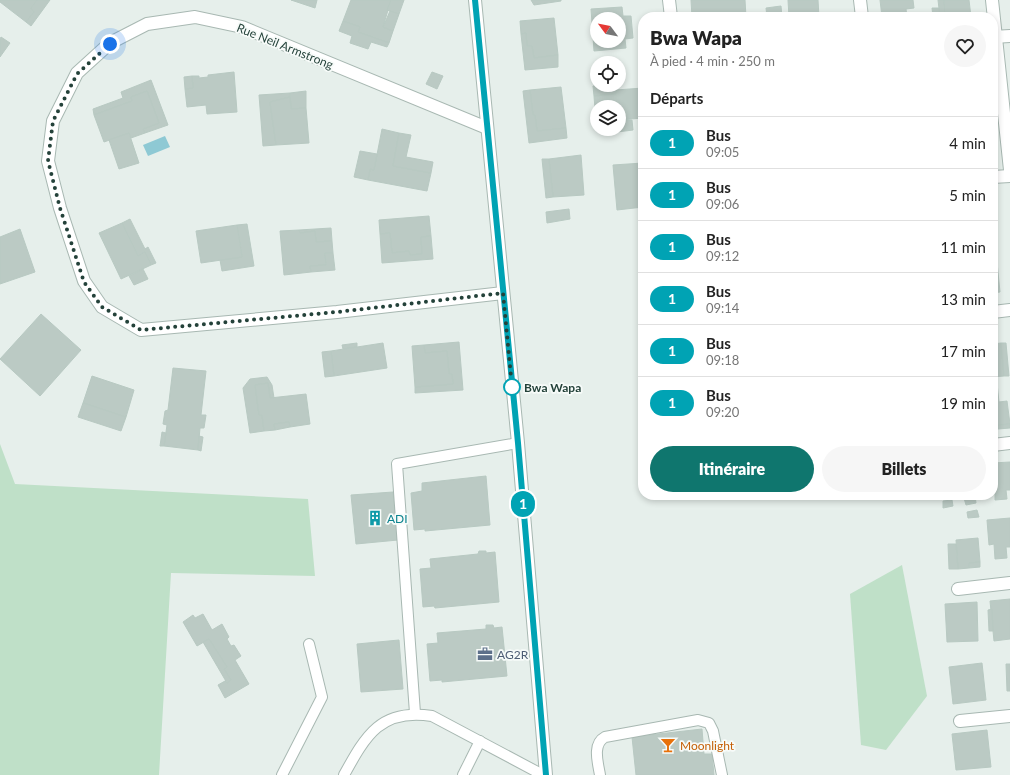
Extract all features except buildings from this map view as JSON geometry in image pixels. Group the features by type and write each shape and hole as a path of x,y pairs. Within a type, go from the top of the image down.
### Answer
{"street":[{"path":"475,0 518,443 545,775"},
{"path":"669,0 670,12"},
{"path":"860,0 861,12"},
{"path":"992,0 993,12"},
{"name":"Rue Neil Armstrong","path":"487,128 242,26 195,17 147,24 110,44 77,74 53,121 48,161 60,208 84,282 102,307 141,330 337,312 503,293"},
{"path":"998,37 1010,36"},
{"path":"998,64 1010,170"},
{"path":"998,177 1010,176"},
{"path":"998,311 1010,310"},
{"path":"998,444 1010,443"},
{"path":"958,589 1010,583"},
{"path":"960,720 1010,716"}],"lane":[{"path":"415,713 397,464 518,443"},
{"path":"282,775 322,696 309,644"},
{"path":"344,775 358,748 372,731 390,719 415,713 432,716 545,775"},
{"path":"600,775 597,749 601,739 698,720 709,723 713,731 722,775"},
{"path":"463,775 480,741"}],"green space":[{"path":"0,444 15,484 308,499 315,576 171,573 159,775 0,775"},
{"path":"902,565 927,696 886,750 861,745 850,594"}],"water":[{"path":"165,136 170,147 148,156 143,145"}],"bus line":[{"name":"1","path":"475,0 518,443 546,775"}],"place":[{"name":"Bwa Wapa","path":"512,387"},
{"name":"ADI","path":"375,518"},
{"name":"AG2R","path":"485,654"},
{"name":"Moonlight","path":"668,745"}],"route":[{"path":"110,44 77,74 53,121 48,161 60,208 84,282 102,307 141,330 337,312 503,293 512,387"}]}
